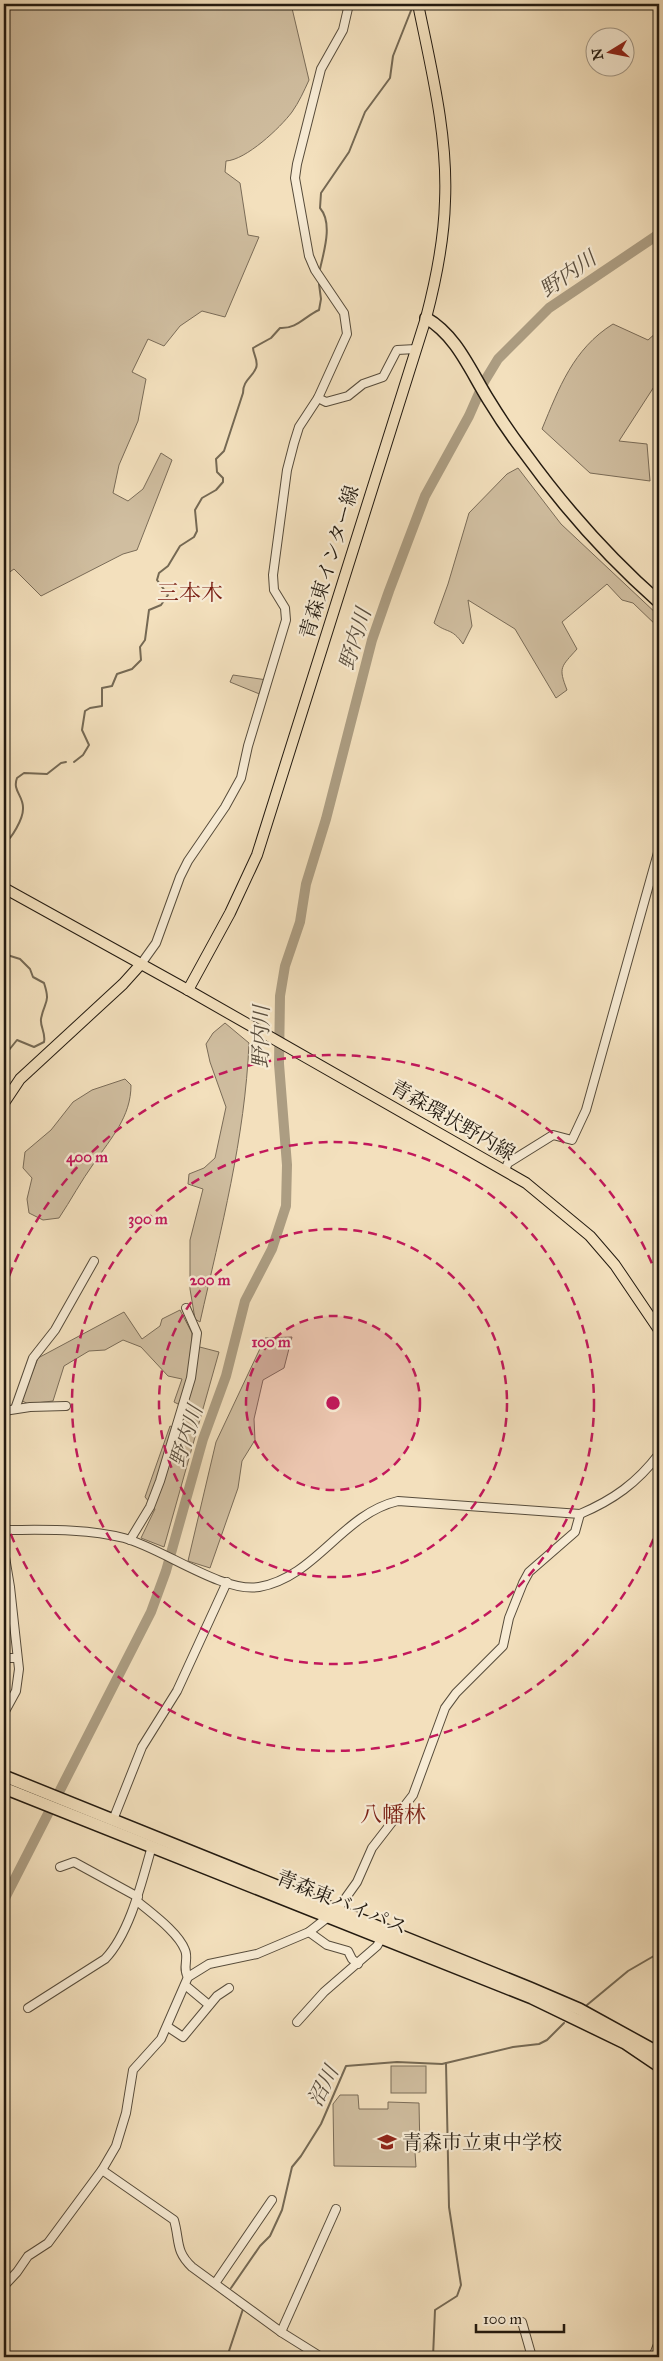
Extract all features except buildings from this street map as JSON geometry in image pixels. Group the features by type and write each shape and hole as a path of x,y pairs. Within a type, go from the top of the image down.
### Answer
{"highway":[{"path":"426,318 445,331 537,471 606,550 659,602"},
{"name":"青森東バイパス","path":"4,1776 152,1846 558,2000 659,2053"},
{"name":"青森東バイパス","path":"4,1788 95,1818 113,1820 332,1913 381,1939 571,2016 625,2043 659,2066"}],"main road":[{"name":"青森東インター線","path":"188,990 230,913 257,855 426,318 442,238 445,200 445,161 436,93 418,4"},
{"path":"4,888 141,964 124,984 20,1079 4,1103"},
{"name":"青森環状野内線","path":"141,964 505,1170 548,1199 590,1236 615,1265 659,1330"}],"street":[{"path":"141,964 156,943 180,876 188,861 225,807 241,778 248,746 286,620 285,608 274,590 273,575 287,470 300,428 318,398 347,334 347,326 340,304 315,270 309,256 295,178 321,69 343,30 348,4"},
{"path":"318,398 326,402 348,396 363,384 384,377 397,350 416,349"},
{"path":"505,1170 508,1163 534,1145 553,1135 572,1140 586,1110 659,849"},
{"path":"15,1408 33,1358 56,1330 94,1261"},
{"path":"130,1540 150,1507 160,1481 192,1378 197,1333 186,1308"},
{"path":"4,1411 15,1408 66,1406"},
{"path":"4,1530 95,1531 130,1540 226,1582 247,1588 281,1581 306,1565 370,1510 398,1501 580,1514 600,1506 646,1473 659,1454"},
{"path":"4,2286 28,2256 48,2243 102,2170 116,2146 124,2122 133,2070 161,2039 168,2028 188,1977 210,1964 257,1954 309,1932 332,1913 358,1882 372,1848 413,1795 422,1776 436,1729 445,1708 456,1692 504,1646 509,1618 529,1572 575,1532 580,1514"},
{"path":"4,1551 19,1669 16,1692 4,1713"},
{"path":"113,1820 142,1747 177,1691 226,1582"},
{"path":"4,1658 17,1658"},
{"path":"28,2008 105,1959 112,1952 137,1899 152,1846"},
{"path":"60,1867 74,1862 137,1899 167,1927 184,1947 187,1956 185,1972 188,1977"},
{"path":"309,1932 328,1945 348,1951 352,1959 358,1964"},
{"path":"297,2022 324,1992 358,1964 377,1946 381,1939"},
{"path":"185,1985 209,2005"},
{"path":"168,2028 184,2037 217,1996 228,1988"},
{"path":"102,2170 168,2214 174,2220 178,2250 182,2258 281,2332 321,2357"},
{"path":"216,2282 272,2200"},
{"path":"281,2332 336,2209"},
{"path":"522,2322 532,2357"},
{"path":"653,2357 659,2342"}],"shaded area":[{"path":"4,4 291,4 309,80 295,108 287,119 253,149 226,161 225,172 240,183 248,235 259,237 225,317 202,311 180,326 164,346 148,339 132,372 146,379 138,421 119,465 113,493 128,501 143,489 161,453 172,460 137,550 123,554 41,596 14,569 4,576"},
{"path":"659,291 659,379 619,441 647,444 650,481 590,473 542,429 569,370 587,345 599,334 613,324 648,340 657,332"},
{"path":"518,468 561,524 659,616 659,628 633,603 622,600 607,584 562,622 577,649 564,664 562,672 567,690 556,698 515,629 468,600 472,626 463,644 452,633 434,623 448,584 469,513 507,474"},
{"path":"233,675 267,680 262,695 230,682"},
{"path":"225,1023 249,1043 247,1078 231,1183 200,1322 195,1319 190,1289 190,1240 203,1189 188,1184 189,1174 204,1168 215,1158 226,1107 210,1062 206,1044 213,1033"},
{"path":"125,1079 131,1085 128,1107 124,1117 59,1218 43,1220 29,1213 27,1199 32,1178 23,1168 25,1152 51,1130 73,1102 92,1090"},
{"path":"180,1310 192,1333 192,1345 219,1352 164,1547 141,1538 155,1509 145,1497 170,1426 173,1427 180,1405 174,1402 182,1379 168,1376 141,1347 123,1340 105,1350 89,1351 64,1366 53,1401 28,1404 21,1400 38,1358 124,1312 142,1339 160,1326 162,1319"},
{"path":"292,1337 284,1368 263,1380 254,1419 255,1440 242,1461 238,1488 210,1568 188,1561 216,1442 265,1338"},
{"path":"391,2066 426,2066 426,2093 391,2093"},
{"path":"340,2095 358,2095 359,2109 388,2109 388,2102 419,2103 420,2152 415,2152 416,2167 334,2166 333,2104"}],"waterway":[{"path":"320,269 327,229 324,214 320,208 321,193 349,152 365,112 390,78 393,56 412,8"},
{"name":"野内川","path":"4,1900 151,1612 166,1571 203,1439 226,1376 245,1301 272,1249 286,1206 287,1165 279,1064 280,996 285,966 300,922 306,884 326,819 372,640 425,496 469,416 484,382 498,359 549,308 659,234"},
{"path":"74,762 83,755 89,745 82,730 85,711 102,706 102,688 112,686 117,674 132,669 141,660 140,647 145,640 149,610 161,605 168,595 157,580 159,573 168,566 180,546 194,537 197,531 195,510 202,498 216,490 223,482 223,478 217,472 216,459 224,451 244,385 256,368 257,363 253,348 271,338 280,328 296,324 319,310 321,299 319,284"},
{"path":"4,844 16,828 23,813 22,800 16,786 17,778 24,773 47,774 61,763 66,762"},
{"path":"4,954 20,959 30,969 33,977 44,983 47,995 41,1019 44,1042 34,1047 17,1040 9,1050 4,1051"},
{"name":"沼川","path":"587,2005 628,1971 659,1953"},
{"name":"沼川","path":"231,2288 260,2246 270,2236 282,2210 292,2167 321,2124 346,2066 397,2062 442,2064 513,2047 539,2044 547,2040 564,2023"},
{"path":"433,2357 435,2310 457,2296 461,2285 449,2207 446,2063"},
{"name":"沼川","path":"227,2357 243,2309 237,2305"}],"place":[{"name":"青森市立東中学校","path":"387,2142"}],"district":[{"name":"三本木","path":"190,592"},
{"name":"八幡林","path":"393,1814"}]}
